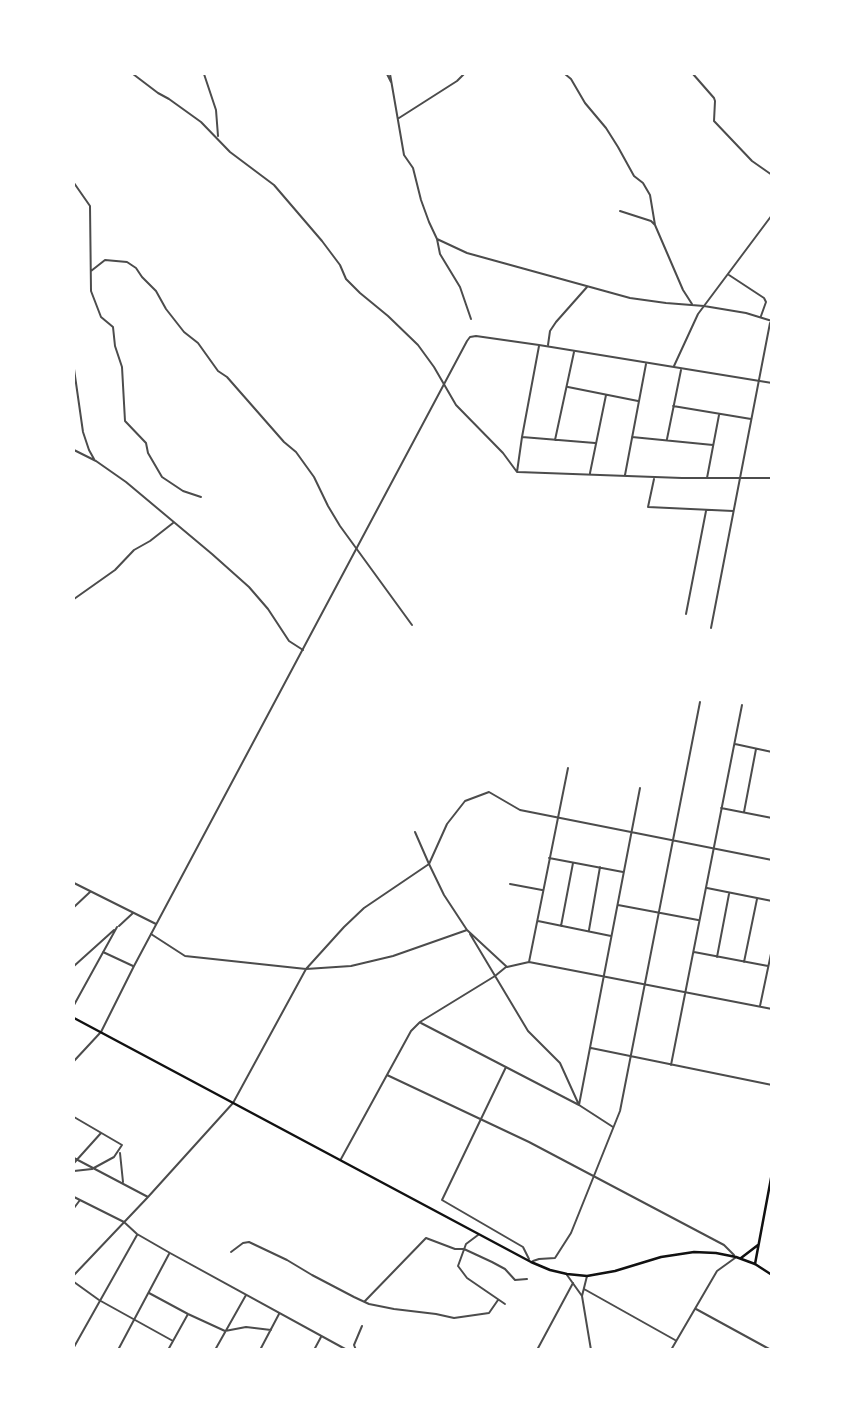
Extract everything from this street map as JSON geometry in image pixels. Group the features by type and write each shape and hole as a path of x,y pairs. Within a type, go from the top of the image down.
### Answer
{"main road":[{"path":"74,1018 479,1235 550,1270 587,1276 615,1272 661,1257 694,1252 738,1258 755,1264 772,1275"},
{"path":"755,1264 772,1173"},
{"path":"738,1258 758,1245"}],"street":[{"path":"133,74 201,122 230,152 274,186 292,204 340,265 346,279 418,345 456,405 503,453 517,472"},
{"path":"204,74 216,110 218,137"},
{"path":"389,74 404,155 413,168 440,254 460,287 471,319"},
{"path":"398,118 457,82 464,74"},
{"path":"565,74 572,79 634,176 643,183 650,195 656,225 683,290 693,305"},
{"path":"694,74 714,98 714,121 752,161 772,175"},
{"path":"74,183 90,206 91,291 101,317 113,327 115,346 122,367 125,421 146,443 148,453 162,477 183,491 201,497"},
{"path":"620,211 652,221 656,225"},
{"path":"674,367 698,314 772,215"},
{"path":"437,239 467,253 630,298 704,306 746,313 771,321 711,628"},
{"path":"91,271 105,260 127,262 136,268 156,291 184,332 198,343 218,371 296,452 314,477 328,506 356,550 412,625"},
{"path":"728,274 764,298 766,302 761,317"},
{"path":"548,347 550,331 587,287"},
{"path":"74,1061 100,1033 470,337 539,345 772,383"},
{"path":"517,472 539,345"},
{"path":"555,440 574,351"},
{"path":"624,476 646,363"},
{"path":"74,369 83,432 96,461"},
{"path":"666,440 681,369"},
{"path":"566,387 639,401"},
{"path":"590,475 606,395"},
{"path":"673,406 752,419"},
{"path":"707,478 720,414"},
{"path":"522,437 596,443"},
{"path":"632,437 713,445"},
{"path":"74,450 96,461 126,482 212,554 249,587 268,608 289,641 303,650"},
{"path":"517,472 772,478"},
{"path":"655,477 648,506 734,511"},
{"path":"685,614 706,510"},
{"path":"74,599 115,569 134,550 174,523"},
{"path":"506,1067 442,1200 523,1247 531,1262 555,1258 571,1233 620,1111 700,702"},
{"path":"671,1065 742,705"},
{"path":"734,744 772,752"},
{"path":"744,812 756,748"},
{"path":"529,962 568,768"},
{"path":"579,1105 640,788"},
{"path":"74,1275 233,1103 306,969 364,908 429,864 447,824 465,801 489,792 520,810 772,860"},
{"path":"721,808 772,818"},
{"path":"415,832 444,895 528,1031 560,1063 579,1105"},
{"path":"549,858 624,872"},
{"path":"561,926 573,862"},
{"path":"589,931 600,867"},
{"path":"74,883 156,924"},
{"path":"510,884 543,890"},
{"path":"705,888 772,901"},
{"path":"74,907 90,892"},
{"path":"718,957 730,893"},
{"path":"744,962 758,898"},
{"path":"618,905 699,920"},
{"path":"74,966 133,913"},
{"path":"537,921 612,936"},
{"path":"74,1005 117,927"},
{"path":"151,934 185,956 306,969 351,966 393,956 467,930"},
{"path":"467,930 507,967"},
{"path":"760,1006 772,949"},
{"path":"103,952 134,966"},
{"path":"693,952 768,967"},
{"path":"340,1161 411,1031 420,1022 507,967 529,962 772,1009"},
{"path":"420,1022 579,1105 614,1127"},
{"path":"590,1048 772,1085"},
{"path":"387,1075 481,1118 595,1177 724,1245 738,1258 717,1271 671,1349"},
{"path":"74,1117 122,1145 114,1157 93,1169 74,1171"},
{"path":"74,1163 102,1132"},
{"path":"119,1151 123,1184"},
{"path":"75,1159 148,1197"},
{"path":"74,1197 124,1222 137,1234 170,1253 346,1349"},
{"path":"74,1208 80,1200"},
{"path":"74,1346 137,1234"},
{"path":"479,1235 470,1240 458,1266 467,1278 505,1304"},
{"path":"364,1302 426,1238 456,1249 464,1249 505,1269 515,1280 527,1279"},
{"path":"231,1252 249,1241 364,1302 394,1309 454,1318 489,1313 498,1300"},
{"path":"118,1349 170,1253"},
{"path":"567,1274 582,1296"},
{"path":"587,1276 582,1296 592,1349"},
{"path":"74,1282 99,1300 173,1341"},
{"path":"537,1349 573,1283"},
{"path":"583,1289 676,1340"},
{"path":"149,1293 225,1331 246,1327 271,1331"},
{"path":"215,1349 246,1295"},
{"path":"695,1308 771,1349"},
{"path":"260,1349 279,1313"},
{"path":"168,1349 188,1314"},
{"path":"356,1349 354,1345 362,1325"},
{"path":"314,1349 322,1336"}]}
